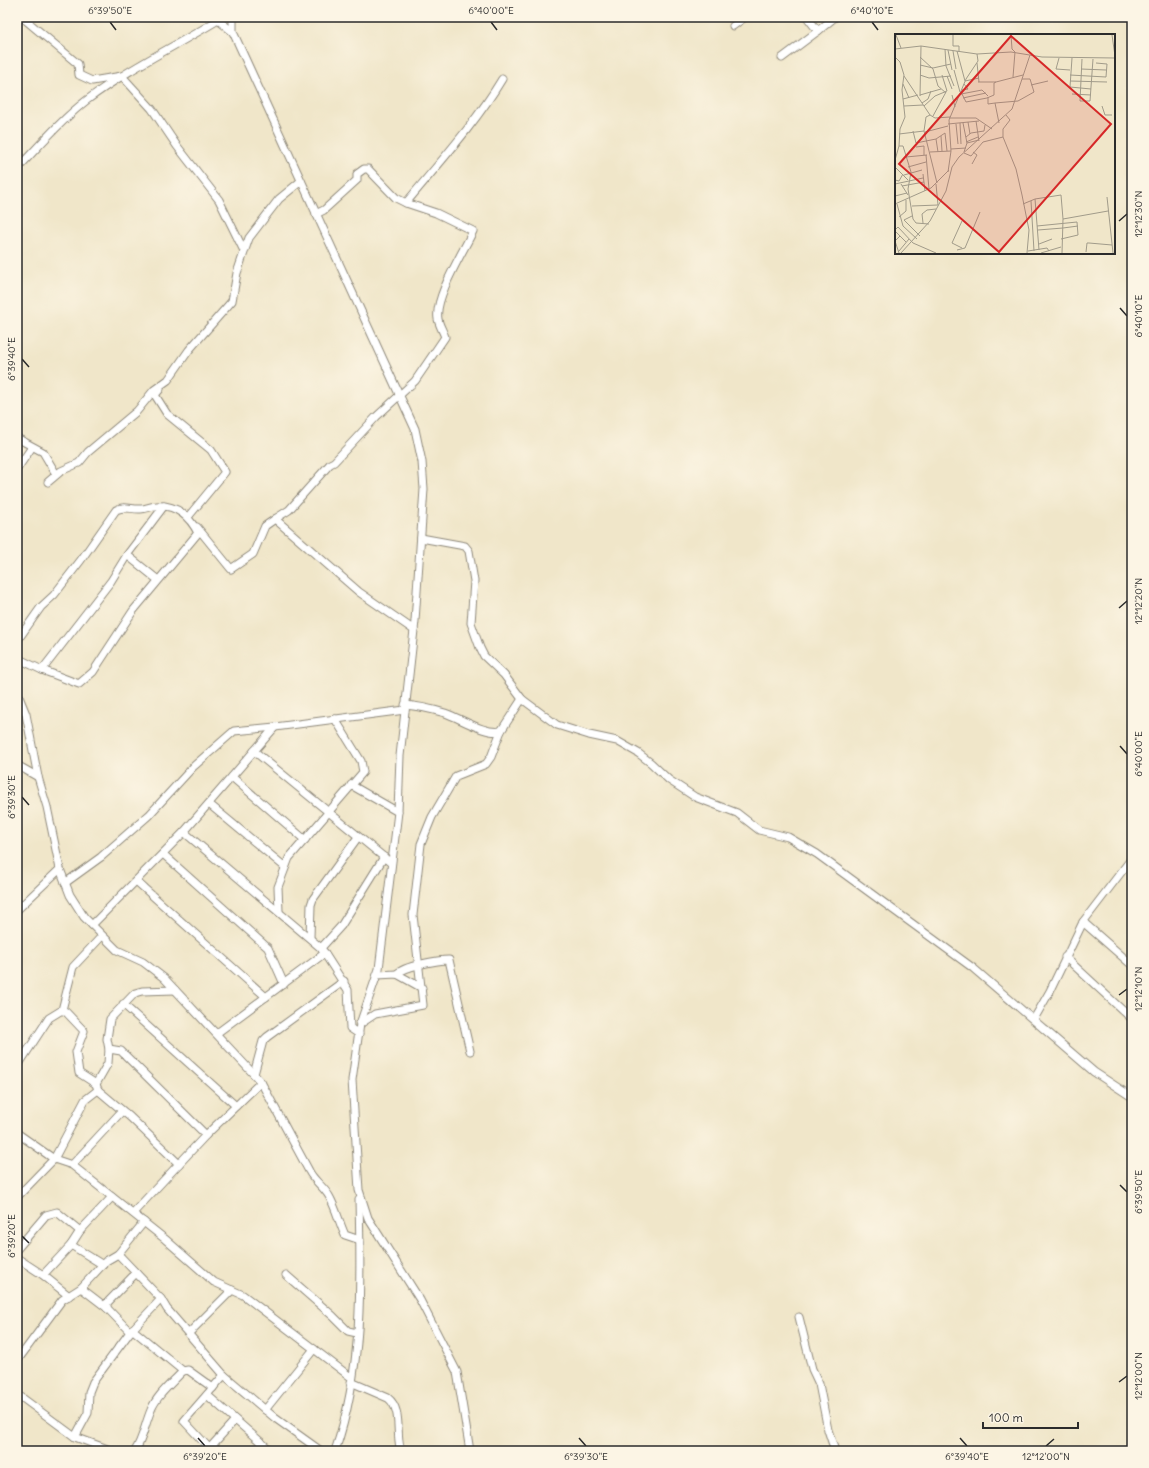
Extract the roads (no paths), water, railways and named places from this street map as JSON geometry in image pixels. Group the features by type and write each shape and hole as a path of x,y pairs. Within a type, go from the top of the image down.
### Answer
{"street":[{"path":"22,17 78,64 79,75 92,81 122,76"},
{"path":"233,17 233,32"},
{"path":"732,26 745,17"},
{"path":"807,17 818,31"},
{"path":"782,58 835,17"},
{"path":"17,169 74,110 122,76 221,18 233,32 414,429 422,462 424,489 414,630 400,756 398,812 377,975 360,1024 352,1080 359,1190 360,1240 357,1333 352,1380 335,1451"},
{"path":"122,76 152,109 177,146 219,200 244,251"},
{"path":"406,203 491,97 502,79"},
{"path":"17,641 41,607 47,603 81,560 116,510 121,507 140,509 164,506 181,512 190,520 231,569 253,554 265,526 289,510 330,464 334,462 398,395 415,381 445,336 438,320 438,306 443,292 473,231 436,213 406,203 383,186 368,169 364,169 357,174 357,180 324,210 316,214"},
{"path":"190,520 225,472 211,450 167,414 155,395 168,380 189,350 232,301 237,273 248,238 267,213 286,192 301,181"},
{"path":"48,482 56,474 79,463 88,452 137,411 154,390 168,380"},
{"path":"17,438 43,452 56,474"},
{"path":"17,469 32,447"},
{"path":"42,670 110,582 127,555 164,506"},
{"path":"275,519 360,592 414,630"},
{"path":"17,658 42,670 79,684 93,672 133,611 198,534 190,520"},
{"path":"421,538 465,546 469,551 474,581 470,617 480,648 484,656 504,675 522,699 557,725 622,744 651,763 669,780 696,796 737,813 759,830 788,837 817,854 973,968 1094,1072 1132,1097"},
{"path":"127,555 158,580"},
{"path":"17,692 26,714 38,777 47,807 60,869 70,896 84,917 116,950 144,962 164,978 191,1009 217,1033 261,1082 314,1180 328,1194 333,1202 345,1235 360,1240"},
{"path":"360,1024 376,1014 422,1005 422,988 413,916 421,844 432,817 456,776 486,764 496,746 501,731 522,699"},
{"path":"65,883 101,857 149,815 194,766 234,730 275,727 422,706 445,713 483,729 501,731"},
{"path":"279,911 278,887 289,858 362,772 363,767 361,761 335,719"},
{"path":"92,925 184,832 275,727"},
{"path":"254,751 391,863"},
{"path":"17,765 38,777"},
{"path":"232,777 305,840"},
{"path":"351,785 398,812"},
{"path":"209,804 285,867"},
{"path":"184,832 310,937 323,951 344,981 348,990 350,1028 359,1034"},
{"path":"310,937 312,899 358,836"},
{"path":"163,854 268,948 284,984"},
{"path":"217,1033 284,984 323,951 341,926 384,857"},
{"path":"1034,1019 1050,991 1083,922 1132,858"},
{"path":"17,910 60,869"},
{"path":"136,881 266,997"},
{"path":"1083,922 1132,965"},
{"path":"17,1067 49,1018 62,1010 73,967 102,936"},
{"path":"1065,957 1132,1020"},
{"path":"397,974 401,970 419,965 447,960 451,962 470,1051"},
{"path":"377,975 397,974 422,988"},
{"path":"254,1074 263,1042 267,1037 344,981"},
{"path":"17,1197 54,1159 85,1100 97,1087 108,1063 109,1048 106,1039 110,1019 135,993 142,991 175,990"},
{"path":"123,1004 236,1106"},
{"path":"62,1010 66,1012 84,1031 76,1052 79,1073 97,1087 179,1164"},
{"path":"109,1048 121,1051 206,1135"},
{"path":"133,1214 206,1135 261,1082"},
{"path":"72,1165 122,1111"},
{"path":"17,1133 54,1159 72,1165 144,1222 214,1282 243,1294 352,1380 393,1402 396,1408 400,1447 405,1451"},
{"path":"359,1190 368,1218 420,1300 457,1372 470,1451"},
{"path":"43,1274 71,1245 80,1231 112,1197"},
{"path":"17,1249 46,1214 57,1212 80,1231"},
{"path":"17,1361 62,1300 81,1288 106,1261 118,1254 144,1222"},
{"path":"71,1245 103,1265"},
{"path":"118,1254 161,1299 167,1309 224,1375 265,1410 321,1451"},
{"path":"17,1258 43,1274 69,1296"},
{"path":"107,1308 107,1303 136,1273"},
{"path":"286,1275 348,1331 357,1333"},
{"path":"81,1288 107,1308 131,1331 183,1371 188,1370 213,1388"},
{"path":"189,1333 232,1290"},
{"path":"75,1437 88,1413 89,1392 93,1382 131,1331 161,1299"},
{"path":"799,1317 812,1369 821,1391 828,1430 835,1451"},
{"path":"265,1410 314,1349"},
{"path":"135,1451 140,1444 151,1410 156,1400 183,1371"},
{"path":"224,1375 184,1421 208,1450 235,1420"},
{"path":"17,1394 75,1437 113,1451"},
{"path":"207,1395 271,1451"},
{"path":"256,1451 262,1443"}]}
